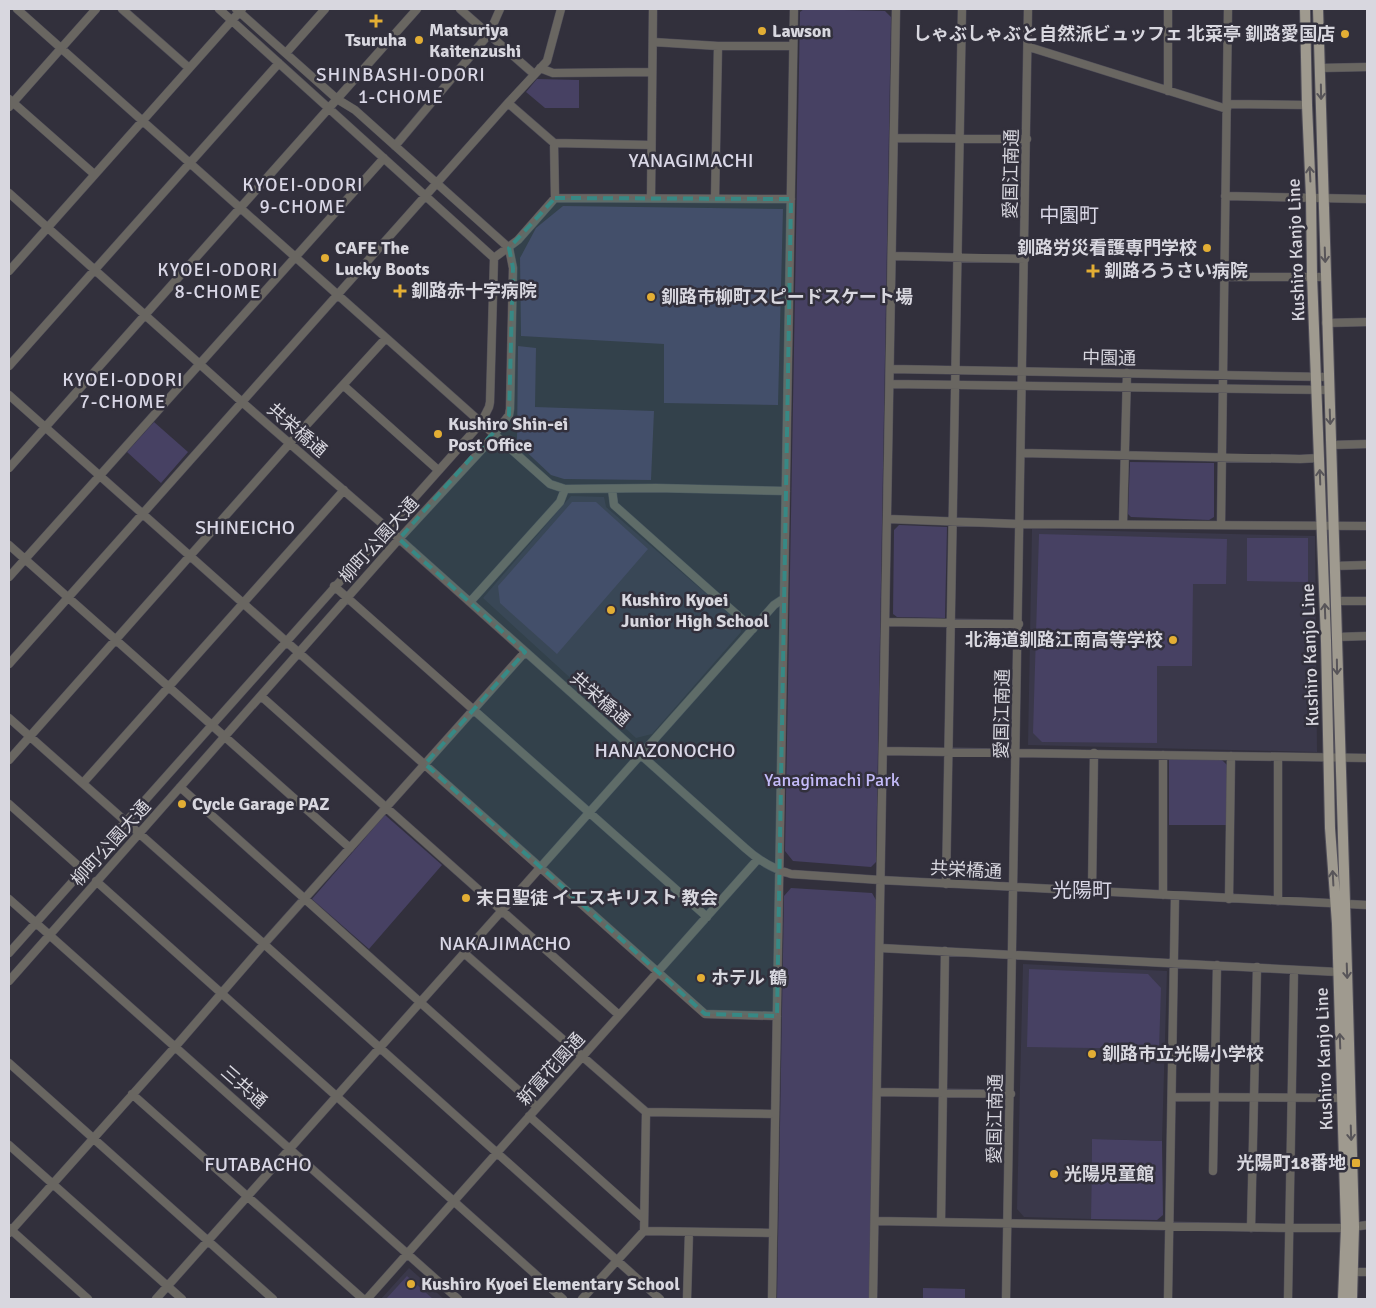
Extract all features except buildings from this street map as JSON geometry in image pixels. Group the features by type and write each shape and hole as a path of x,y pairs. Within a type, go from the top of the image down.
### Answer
{"main road":[{"name":"Kushiro Kanjo Line","path":"1306,9 1307,105 1321,526 1334,757"},
{"name":"Kushiro Kanjo Line","path":"1318,9 1337,637 1330,828 1340,904 1350,1228 1354,1272 1352,1299"},
{"name":"Kushiro Kanjo Line","path":"1340,904 1337,924 1338,972 1346,1098"},
{"name":"Kushiro Kanjo Line","path":"1343,1299 1350,1228"}],"street":[{"path":"16,9 550,484 565,489 786,491"},
{"path":"94,174 10,102 96,9"},
{"path":"122,9 189,68"},
{"path":"219,9 494,258 510,248 556,198 554,143"},
{"path":"286,53 325,9"},
{"path":"9,468 417,9"},
{"path":"460,9 534,74"},
{"path":"395,146 489,34 500,9"},
{"path":"9,664 508,102 548,61 561,9"},
{"path":"651,198 653,9"},
{"path":"772,1299 794,9"},
{"path":"874,1299 896,9"},
{"path":"946,884 956,385 958,139 962,9"},
{"name":"愛国江南通","path":"1006,1299 1017,753 1028,9"},
{"path":"1168,9 1168,91"},
{"path":"1221,525 1228,9"},
{"path":"9,271 239,10 337,99 355,110 510,248"},
{"path":"653,42 718,46 793,46"},
{"path":"715,199 718,46"},
{"path":"1028,47 1168,91 1227,107 1307,105"},
{"path":"9,366 279,63"},
{"path":"1320,68 1367,67"},
{"path":"540,68 554,73 652,72"},
{"path":"508,102 554,143 651,145"},
{"path":"894,138 1027,140"},
{"path":"9,578 384,158"},
{"name":"共栄橋通","path":"9,193 758,859 778,870 791,874 946,884 1367,905"},
{"path":"1225,196 1367,199"},
{"path":"556,198 791,199"},
{"name":"柳町公園大通","path":"9,980 494,434 508,415 510,409 513,268 510,248"},
{"path":"892,256 1025,259"},
{"name":"柳町公園大通","path":"9,953 481,423 490,407 494,258"},
{"path":"1224,277 1312,276 1325,278"},
{"path":"1326,323 1367,322"},
{"path":"9,760 290,443 386,338"},
{"name":"中園通","path":"890,369 1328,377"},
{"path":"1123,524 1127,373"},
{"name":"中園通","path":"890,384 1329,390"},
{"path":"343,385 438,470"},
{"path":"9,395 705,1014 776,1016"},
{"path":"1331,445 1367,444"},
{"path":"1021,453 1319,458"},
{"path":"470,602 560,502 565,489"},
{"path":"612,489 614,505 753,629"},
{"path":"83,783 344,490"},
{"path":"888,519 1020,524 1367,526"},
{"path":"9,545 350,848"},
{"path":"1334,566 1367,566"},
{"path":"334,586 707,917"},
{"path":"156,1299 774,605 783,599"},
{"path":"1335,602 1367,601"},
{"path":"886,622 1019,624"},
{"path":"1337,637 1367,636"},
{"path":"88,1299 10,1230 525,652"},
{"path":"261,696 619,1015"},
{"path":"9,718 660,1299"},
{"path":"883,751 1367,758"},
{"path":"1092,891 1094,754"},
{"path":"1163,755 1163,895"},
{"path":"1229,899 1231,756"},
{"path":"1278,757 1278,901"},
{"path":"180,787 537,1107"},
{"path":"9,804 83,870"},
{"name":"新富花園通","path":"366,1299 758,859"},
{"path":"96,881 562,1299"},
{"path":"1168,1299 1175,896"},
{"name":"三共通","path":"9,899 458,1299"},
{"path":"880,948 1338,972"},
{"path":"941,1222 945,951"},
{"path":"464,953 646,1112 775,1114"},
{"path":"1213,1171 1217,965"},
{"path":"1251,1228 1257,967"},
{"path":"1288,1299 1294,970"},
{"path":"9,1063 273,1299"},
{"path":"878,1092 1010,1094"},
{"path":"132,1094 363,1299"},
{"path":"1172,1097 1346,1098"},
{"path":"582,1299 644,1231 646,1112"},
{"path":"529,1116 644,1219"},
{"path":"9,1144 182,1299"},
{"path":"874,1221 1251,1228 1350,1228 1367,1225"},
{"path":"644,1231 773,1233"},
{"path":"687,1299 689,1232"},
{"path":"1354,1272 1367,1272"}],"highlighted area":[{"path":"555,198 791,199 777,1016 705,1014 425,764 525,652 399,539 509,415 513,268 509,248"}],"shaded area":[{"name":"Kushiro Kyoei Junior High School","path":"571,496 604,497 606,507 739,622 741,632 652,734 636,738 483,598"},
{"name":"北海道釧路江南高等学校","path":"1032,529 1315,536 1317,752 1028,745"},
{"name":"釧路市立光陽小学校","path":"1023,964 1167,971 1162,1141 1092,1139 1091,1219 1024,1217 1017,1209"},
{"name":"Kushiro Kyoei Elementary School","path":"409,1268 444,1299 381,1299"}],"green space":[{"name":"Yanagimachi Park","path":"804,9 885,11 891,17 876,862 871,867 793,861 785,851 800,12"},
{"path":"537,79 579,80 579,108 545,108 526,92"},
{"name":"釧路市柳町スピードスケート場","path":"563,206 783,209 778,405 664,403 664,344 521,336 520,258 536,228"},
{"path":"518,346 536,348 535,407 654,411 651,480 564,479 551,475 517,443"},
{"path":"154,422 188,452 161,483 127,452"},
{"path":"1130,462 1214,463 1214,517 1209,520 1131,517 1128,514"},
{"path":"572,502 596,502 648,549 557,654 500,603 498,586"},
{"path":"899,525 947,527 945,618 897,617 893,614 894,530"},
{"path":"1039,534 1227,539 1226,584 1193,584 1192,666 1157,666 1157,743 1042,742 1033,733"},
{"path":"1247,538 1308,538 1308,582 1247,581"},
{"path":"1169,759 1222,760 1228,766 1227,825 1169,825"},
{"path":"385,815 442,865 369,949 312,899"},
{"path":"791,888 872,893 876,900 869,1299 777,1299 784,896"},
{"path":"1029,969 1148,974 1161,988 1159,1049 1027,1047"},
{"path":"1092,1139 1162,1141 1163,1215 1157,1220 1091,1219"},
{"path":"407,1276 433,1299 386,1299"},
{"path":"923,1288 965,1289 965,1299 923,1299"}],"place":[{"name":"Tsuruha","path":"376,21"},
{"name":"Lawson","path":"762,31"},
{"name":"しゃぶしゃぶと自然派ビュッフェ 北菜亭 釧路愛国店","path":"1345,34"},
{"name":"Matsuriya Kaitenzushi","path":"419,40"},
{"name":"釧路労災看護専門学校","path":"1207,248"},
{"name":"CAFE The Lucky Boots","path":"325,258"},
{"name":"釧路ろうさい病院","path":"1093,271"},
{"name":"釧路赤十字病院","path":"400,291"},
{"name":"釧路市柳町スピードスケート場","path":"651,297"},
{"name":"Kushiro Shin-ei Post Office","path":"438,434"},
{"name":"Kushiro Kyoei Junior High School","path":"611,610"},
{"name":"北海道釧路江南高等学校","path":"1173,640"},
{"name":"Cycle Garage PAZ","path":"182,804"},
{"name":"末日聖徒 イエスキリスト 教会","path":"466,898"},
{"name":"ホテル 鶴","path":"701,978"},
{"name":"釧路市立光陽小学校","path":"1092,1054"},
{"name":"光陽町18番地","path":"1356,1163"},
{"name":"光陽児童館","path":"1054,1174"},
{"name":"Kushiro Kyoei Elementary School","path":"411,1284"}],"district":[{"name":"SHINBASHI-ODORI 1-CHOME","path":"401,86"},
{"name":"YANAGIMACHI","path":"691,160"},
{"name":"KYOEI-ODORI 9-CHOME","path":"303,196"},
{"name":"中園町","path":"1069,215"},
{"name":"KYOEI-ODORI 8-CHOME","path":"218,281"},
{"name":"KYOEI-ODORI 7-CHOME","path":"123,391"},
{"name":"SHINEICHO","path":"245,527"},
{"name":"HANAZONOCHO","path":"665,750"},
{"name":"光陽町","path":"1082,890"},
{"name":"NAKAJIMACHO","path":"505,943"},
{"name":"FUTABACHO","path":"258,1164"}]}
